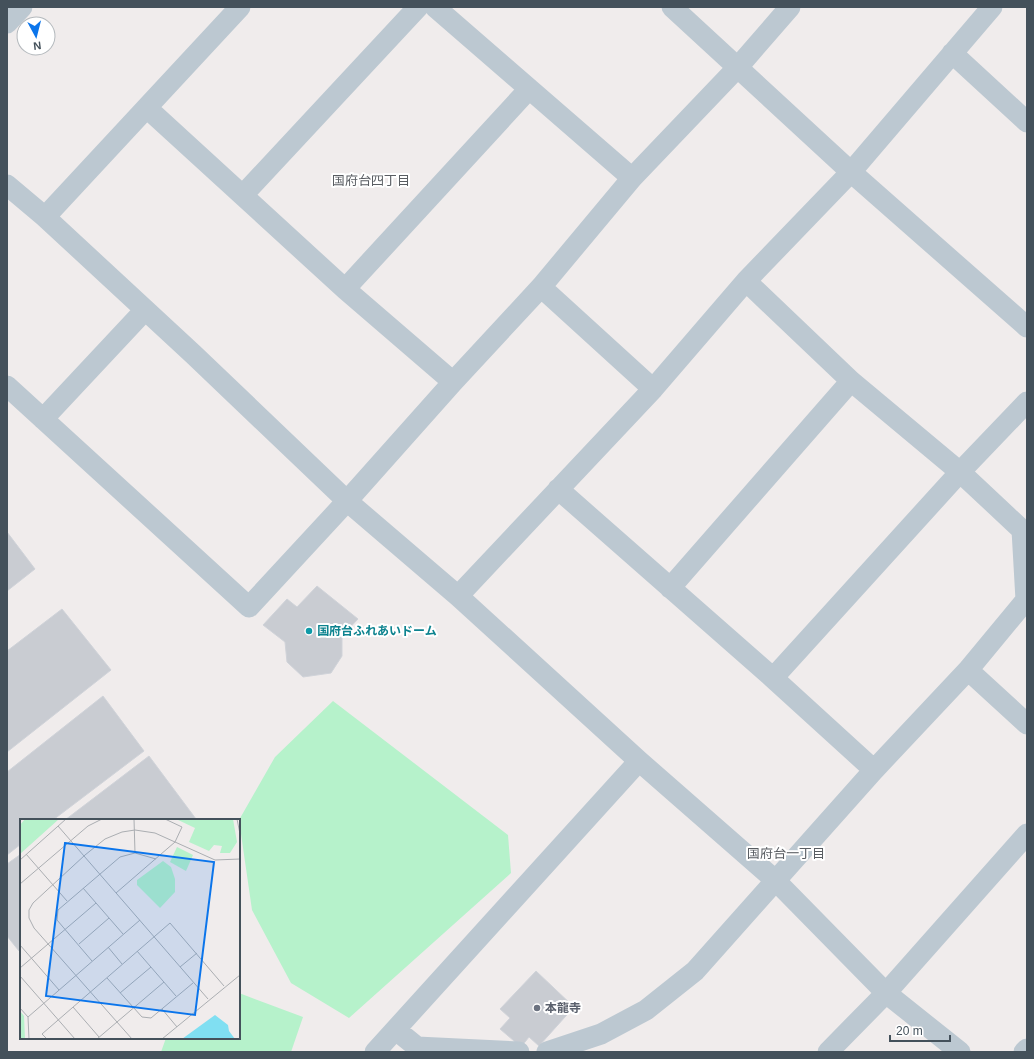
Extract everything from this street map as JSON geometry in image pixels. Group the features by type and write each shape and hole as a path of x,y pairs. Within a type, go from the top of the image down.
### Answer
{"street":[{"path":"7,24 22,7"},
{"path":"243,195 418,7"},
{"path":"435,7 632,178"},
{"path":"672,7 851,172 1027,327"},
{"path":"7,386 249,607 541,287 632,178 738,67 790,7"},
{"path":"458,596 654,389 746,281 851,172 992,7"},
{"path":"45,217 147,108 235,9"},
{"path":"952,53 1027,122"},
{"path":"344,289 529,89"},
{"path":"147,108 344,289 453,382"},
{"path":"7,185 45,217 193,354 347,501 458,596 639,761 775,880 886,993 960,1052"},
{"path":"547,1052 601,1034 646,1010 695,971 874,770 968,670 1026,600 1022,530 960,472 852,381 746,281"},
{"path":"541,287 654,389"},
{"path":"43,419 145,310"},
{"path":"670,588 852,381"},
{"path":"773,678 960,472 1027,402"},
{"path":"558,489 773,678 874,770"},
{"path":"968,670 1027,724"},
{"path":"375,1052 639,761"},
{"path":"828,1052 886,993 1027,834"},
{"path":"396,1030 417,1046 519,1052"},
{"path":"1024,1052 1027,1049"}],"green space":[{"path":"333,701 508,835 511,873 349,1018 291,983 252,910 240,819 275,757"},
{"path":"240,993 303,1017 291,1052 161,1052 166,1039 240,1039"}],"building":[{"path":"7,532 35,569 7,591"},
{"name":"国府台ふれあいドーム","path":"317,586 358,619 342,636 342,656 331,673 303,677 287,662 285,642 263,625 287,599 297,607"},
{"path":"62,609 111,670 7,752 7,651"},
{"path":"103,696 144,751 54,819 20,819 20,845 7,855 7,772"},
{"path":"149,756 196,819 66,819"},
{"path":"20,855 19,951 7,936 7,864"},
{"name":"本龍寺","path":"536,971 574,1007 539,1046 529,1037 521,1047 500,1029 510,1018 500,1009"}],"place":[{"name":"国府台ふれあいドーム","path":"309,631"},
{"name":"本龍寺","path":"537,1008"}],"district":[{"name":"国府台四丁目","path":"371,180"},
{"name":"国府台一丁目","path":"786,853"}]}
